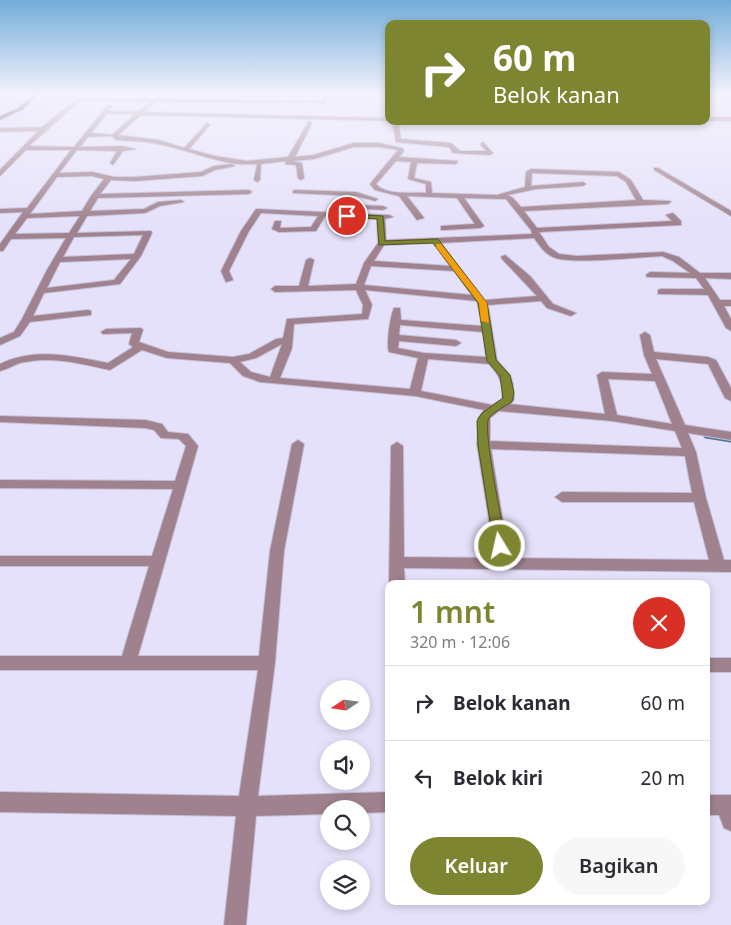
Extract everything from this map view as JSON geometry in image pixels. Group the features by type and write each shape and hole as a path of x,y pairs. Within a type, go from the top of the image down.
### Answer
{"street":[{"path":"0,174 3,168 34,138"},
{"path":"0,249 84,138"},
{"path":"118,138 159,142 187,148 214,158 248,163 319,156 354,145 379,142 400,149 410,148 422,143"},
{"path":"187,148 196,138"},
{"path":"290,160 301,138"},
{"path":"397,138 397,140 451,145 456,152 460,153 489,153 483,144"},
{"path":"25,148 133,149"},
{"path":"113,163 122,148"},
{"path":"400,149 401,151 396,159 373,184 377,189 390,194 402,195 498,195 528,189 583,184"},
{"path":"213,172 210,163 214,158"},
{"path":"396,159 456,162"},
{"path":"414,161 411,179 429,183 429,194"},
{"path":"55,175 92,174 120,180 186,176 213,172 234,165 298,162 300,178"},
{"path":"257,180 259,165"},
{"path":"656,169 731,214"},
{"path":"528,189 529,172 532,171 614,172 629,181 641,202"},
{"path":"0,342 17,334 27,319 71,234 85,214 94,196 109,178"},
{"path":"94,196 220,188 249,192"},
{"path":"295,192 356,194 375,199 390,194"},
{"path":"402,195 420,218"},
{"path":"444,228 480,226 459,195"},
{"path":"498,195 511,199 549,252 562,257 663,254 678,258 691,266 710,292 731,328"},
{"path":"264,204 383,208 375,199"},
{"path":"0,210 27,213 85,214 148,211 158,204 181,202"},
{"path":"518,209 668,202"},
{"path":"229,280 224,271 245,231 259,211 381,217 382,243 368,263 359,287 368,303 365,317 290,321 288,340 274,381"},
{"path":"278,223 276,229 279,230 313,228 322,214"},
{"path":"382,243 490,239 536,233 678,223 670,215"},
{"path":"8,237 148,232 137,256 120,279 114,283 40,291"},
{"path":"490,239 500,250"},
{"path":"435,241 480,300 492,361 505,375 508,384 508,400 485,416 482,421 483,445 503,564"},
{"path":"57,260 137,256"},
{"path":"506,257 554,308 571,313"},
{"path":"303,289 310,260"},
{"path":"368,263 455,269"},
{"path":"650,275 700,278 731,276"},
{"path":"275,289 359,287 480,300 545,298"},
{"path":"661,292 710,292"},
{"path":"717,303 731,303"},
{"path":"397,310 392,337 392,350 424,356 492,361"},
{"path":"27,319 88,313"},
{"path":"395,322 487,329"},
{"path":"106,332 138,330 134,344 167,355 192,359 205,357 233,360 252,356 280,341 288,340"},
{"path":"396,562 725,565 699,498 690,452 649,355 645,335"},
{"path":"392,337 456,342"},
{"path":"0,368 13,362 46,357 110,367 141,346"},
{"path":"649,355 708,360 712,362 731,398"},
{"path":"414,394 424,356"},
{"path":"233,360 247,374 274,381 414,394 498,408 612,418 731,436"},
{"path":"612,418 602,375 658,378"},
{"path":"0,419 145,424 158,427 165,435 184,436 192,446 128,662"},
{"path":"235,925 247,805 266,663 276,551 298,444"},
{"path":"483,445 690,452"},
{"path":"397,446 397,580"},
{"path":"0,484 181,485"},
{"path":"562,497 699,498"},
{"path":"0,561 159,561"},
{"path":"0,662 266,663"},
{"path":"710,665 731,665"},
{"path":"0,802 247,805 385,802"}],"waterway":[{"path":"706,436 731,440"}],"slow traffic":[{"path":"438,245 483,303 486,321"}],"route":[{"path":"347,216 380,217 382,243 435,241 483,303 492,361 505,375 509,393 508,400 485,416 482,421 483,445 489,471 500,546"}]}
